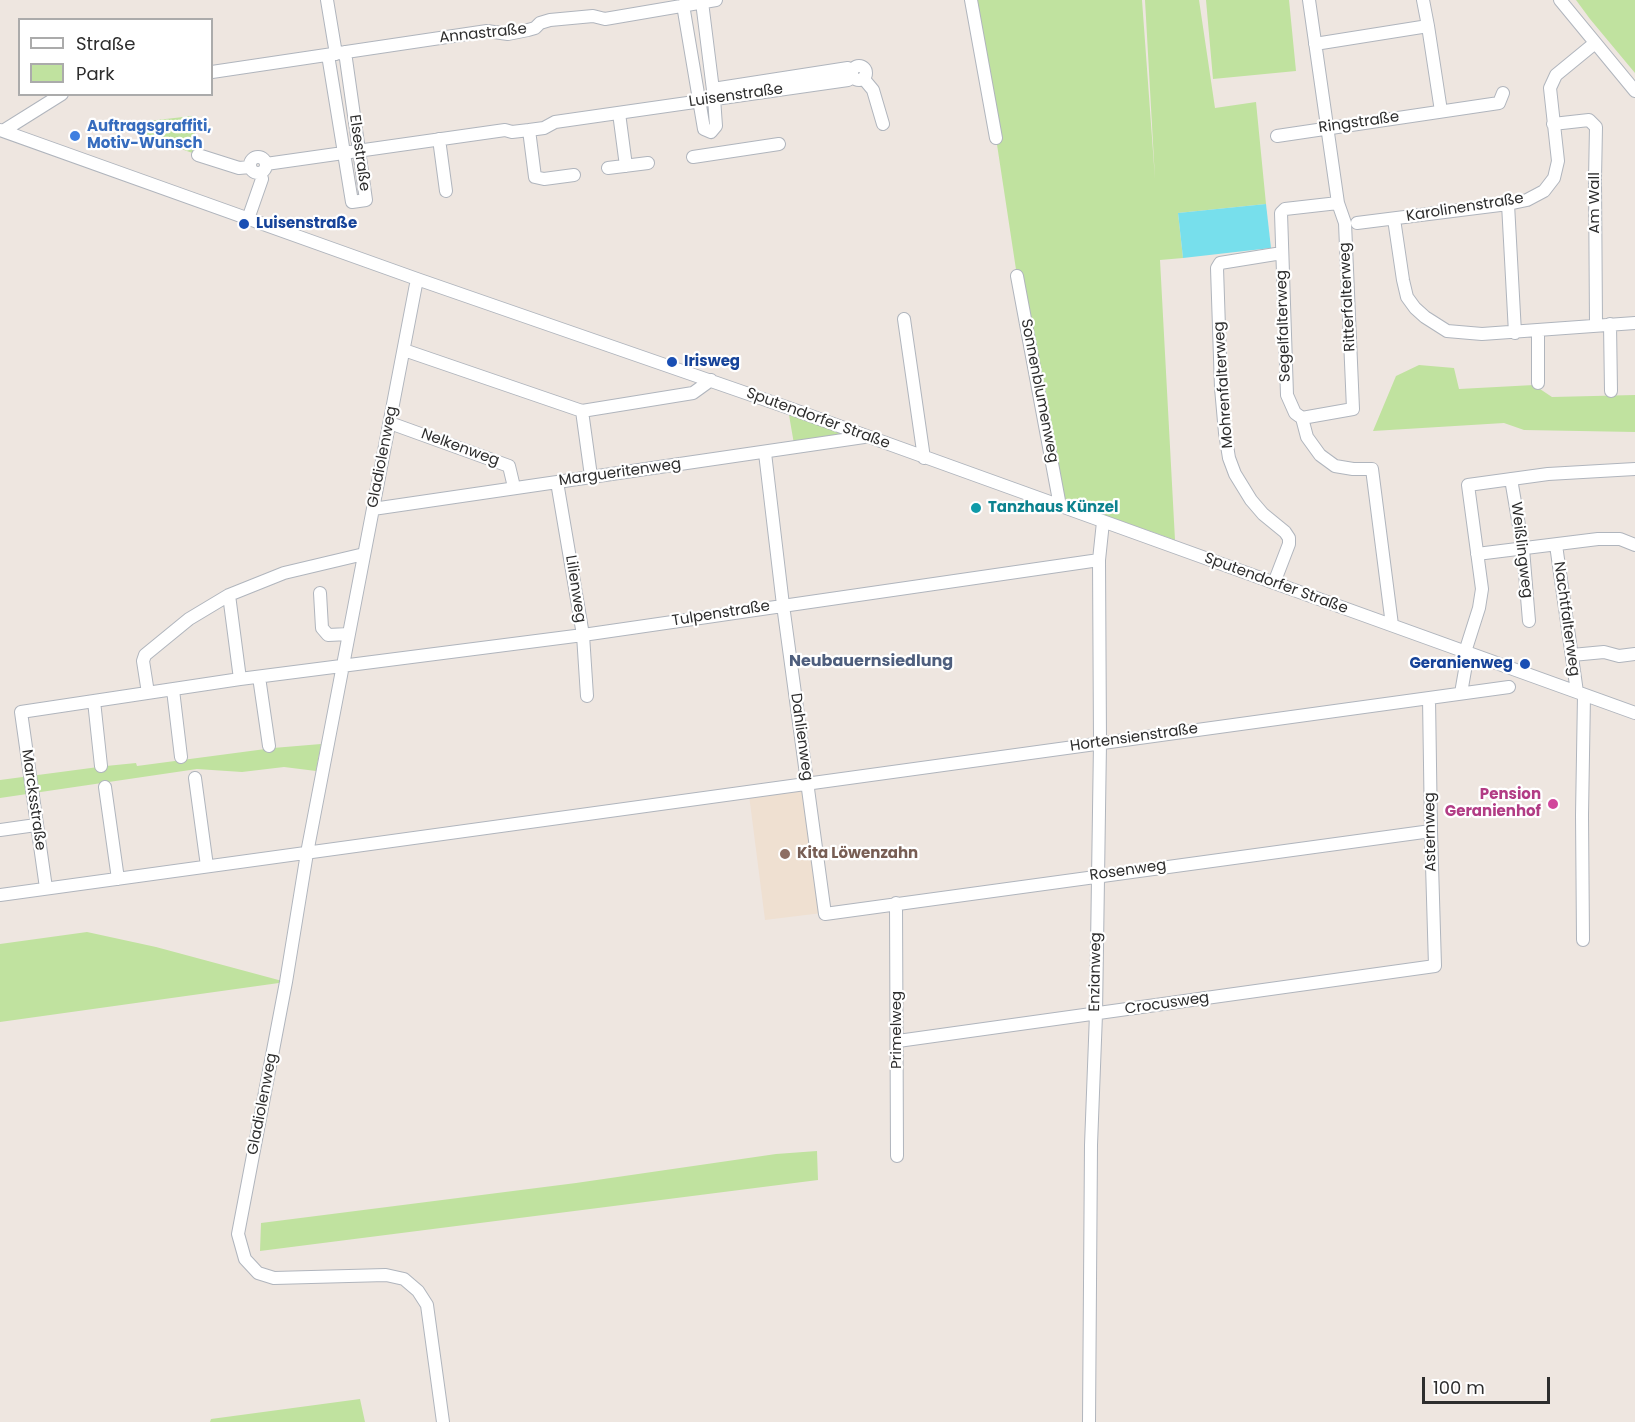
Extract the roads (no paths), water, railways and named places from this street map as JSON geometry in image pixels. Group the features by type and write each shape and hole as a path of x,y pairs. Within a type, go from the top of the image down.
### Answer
{"street":[{"name":"Elsestraße","path":"327,0 336,54 359,150 366,200 352,202 343,152 336,54"},
{"name":"Annastraße","path":"213,72 487,31 508,34 528,30 550,20 593,16 605,19 716,0"},
{"path":"971,0 996,138"},
{"name":"Ritterfalterweg","path":"1302,418 1353,409 1345,223 1338,203 1309,0"},
{"path":"1423,0 1441,111"},
{"path":"1560,0 1635,91"},
{"path":"693,3 714,93 716,126 711,132"},
{"path":"693,3 699,100 704,129 711,132"},
{"path":"1315,44 1428,26"},
{"name":"Karolinenstraße","path":"1357,223 1508,204 1527,200 1544,191 1554,178 1558,161 1549,95 1556,75 1595,43"},
{"name":"Luisenstraße","path":"198,155 239,168 259,168 343,152 505,130 512,132 544,128 555,122 699,100 714,93 720,98 849,80 856,75 873,90 882,124"},
{"name":"Ringstraße","path":"1277,136 1328,132 1441,111 1500,103 1503,93"},
{"path":"1,130 59,96"},
{"path":"619,113 626,166"},
{"name":"Am Wall","path":"1553,124 1589,120 1596,127 1594,179 1596,325"},
{"name":"Sputendorfer Straße","path":"1,130 417,279 711,380 1635,713"},
{"path":"529,130 535,177 544,179 574,175"},
{"path":"711,132 715,154"},
{"path":"439,139 446,191"},
{"path":"693,157 779,144"},
{"path":"608,168 648,164"},
{"path":"248,219 262,179 259,168"},
{"name":"Segelfalterweg","path":"1338,203 1285,209 1281,213 1287,395 1295,412 1302,418 1307,437 1320,455 1335,465 1372,470 1392,625"},
{"path":"1508,204 1515,333"},
{"path":"1394,219 1407,297 1415,308 1435,325 1447,331 1470,334 1515,333 1635,323"},
{"name":"Mohrenfalterweg","path":"1274,583 1289,538 1286,532 1263,514 1251,500 1235,474 1229,458 1221,388 1217,268 1220,263 1282,253"},
{"name":"Sonnenblumenweg","path":"1017,276 1060,506"},
{"name":"Gladiolenweg","path":"417,279 307,853 284,993 238,1234 244,1259 258,1274 274,1278 386,1275 404,1279 418,1290 427,1305 443,1422"},
{"path":"904,320 924,458"},
{"path":"1610,324 1611,391"},
{"path":"1538,331 1538,383"},
{"path":"404,350 582,411 693,393 711,380"},
{"path":"582,411 591,476"},
{"name":"Nelkenweg","path":"390,423 509,466 514,488"},
{"name":"Margueritenweg","path":"373,509 867,437"},
{"name":"Dahlienweg","path":"765,453 825,914"},
{"path":"1461,693 1466,653 1481,598 1468,485 1571,472 1590,473 1635,469"},
{"name":"Weißlingweg","path":"1511,478 1522,549 1529,621"},
{"name":"Lilienweg","path":"557,482 583,635 587,696"},
{"name":"Enzianweg","path":"1089,1422 1091,1145 1096,1014 1100,743 1099,560 1102,522"},
{"path":"1477,554 1613,538 1635,545"},
{"name":"Nachtfalterweg","path":"1556,545 1580,694"},
{"path":"148,693 143,661 146,655 189,619 229,595 284,573 364,554"},
{"name":"Tulpenstraße","path":"21,712 240,679 583,635 1099,560"},
{"path":"320,593 322,628 328,635 349,634"},
{"path":"229,595 240,679"},
{"path":"1572,655 1604,652 1619,656 1635,654"},
{"path":"259,677 269,746"},
{"name":"Hortensienstraße","path":"0,895 1509,687"},
{"path":"173,690 181,757"},
{"path":"1580,694 1583,940"},
{"name":"Asternweg","path":"1429,698 1435,966"},
{"path":"93,700 101,766"},
{"name":"Marcksstraße","path":"21,712 46,888"},
{"path":"195,778 207,866"},
{"path":"105,787 118,879"},
{"path":"0,830 36,825"},
{"name":"Rosenweg","path":"825,914 1431,831"},
{"name":"Primelweg","path":"896,903 897,1156"},
{"name":"Crocusweg","path":"898,1041 1435,966"}],"water":[{"path":"1266,204 1271,248 1183,258 1178,213"}],"place":[{"name":"Auftragsgraffiti, Motiv-Wunsch","path":"75,136"},
{"name":"Luisenstraße","path":"244,224"},
{"name":"Irisweg","path":"672,362"},
{"name":"Tanzhaus Künzel","path":"976,508"},
{"name":"Geranienweg","path":"1525,664"},
{"name":"Pension Geranienhof","path":"1553,804"},
{"name":"Kita Löwenzahn","path":"785,854"}],"district":[{"name":"Neubauernsiedlung","path":"871,662"}]}
